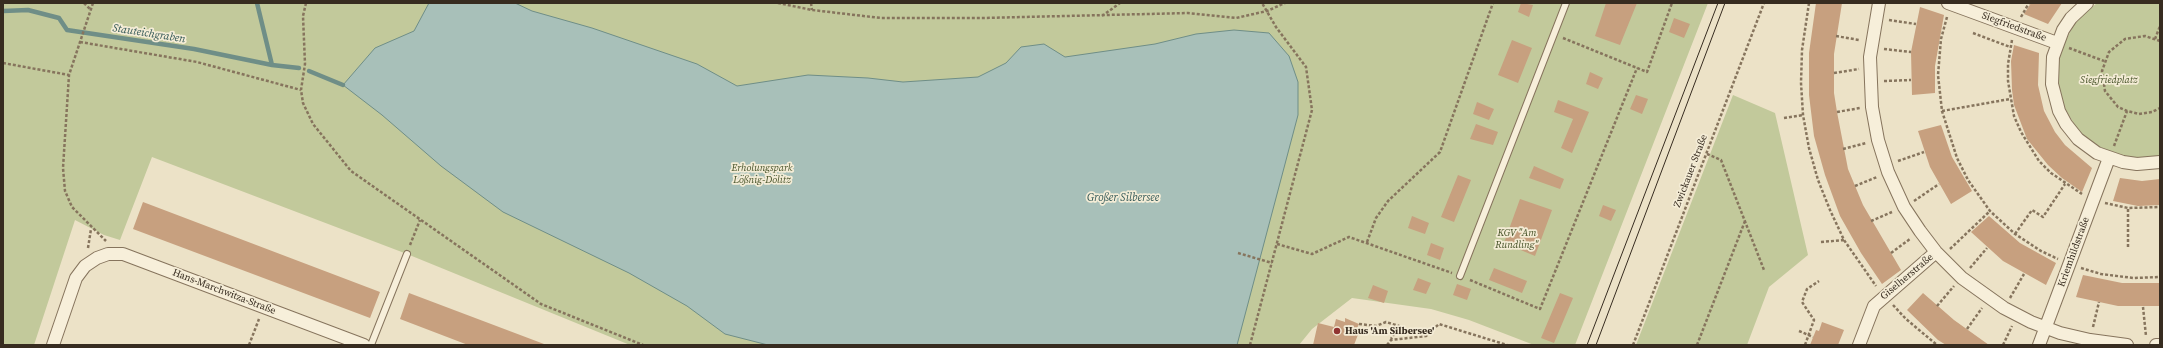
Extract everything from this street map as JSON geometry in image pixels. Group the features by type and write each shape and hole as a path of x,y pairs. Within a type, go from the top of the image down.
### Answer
{"street":[{"path":"1879,3 1871,45 1870,81 1872,107 1878,140 1887,169 1904,207 1920,231 1939,255 1962,278 2004,308 2045,328 2090,340 2127,345"},
{"path":"2087,3 2071,18 2062,45 2053,56 2052,84 2059,112 2078,139 2097,153 2110,154 2137,164 2160,162"},
{"name":"Siegfriedstraße","path":"1949,4 2062,45"},
{"name":"Kriemhildstraße","path":"2039,345 2110,154"},
{"name":"Hans-Marchwitza-Straße","path":"53,345 76,278 85,266 97,258 108,254 123,254 364,345"},
{"name":"Giselherstraße","path":"1859,345 1874,306 1939,255"}],"lane":[{"path":"1460,276 1566,3"},
{"path":"371,345 407,254"}],"path":[{"path":"84,3 91,10"},
{"path":"93,3 69,75 63,168 65,191 72,207 82,218 123,254"},
{"path":"306,3 303,16 305,64 301,90 303,102 313,124 351,171 541,304 643,345"},
{"path":"778,3 812,10 881,18 1102,16 1188,13 1236,18 1266,11 1285,3"},
{"path":"811,3 812,10"},
{"path":"1102,16 1120,3"},
{"path":"1250,345 1312,110 1306,67 1276,27 1262,3"},
{"path":"1367,242 1376,218 1388,201 1440,152 1493,3"},
{"path":"1553,34 1647,72 1672,3"},
{"name":"Zwickauer Straße","path":"1634,345 1764,3"},
{"path":"1809,3 1802,50 1804,115 1809,148 1818,180 1844,240 1856,260 1884,297 1906,319 1937,345"},
{"path":"2028,3 2016,28 2010,47 2008,82 2014,116 2029,147 2051,173 2065,184 2093,199 2128,208 2160,208"},
{"path":"1949,4 1941,39 1938,75 1942,111 1957,158 1968,180 1990,211 2016,234 2041,251 2069,264 2100,274 2133,278 2160,277"},
{"path":"1875,19 1916,24"},
{"path":"2155,39 2160,26"},
{"path":"1973,33 2010,47"},
{"path":"1836,36 1871,45 1911,52"},
{"path":"2160,41 2135,37 2125,39 2109,52 2104,62 2102,71 2105,91 2111,100 2127,111 2139,114 2152,112 2160,108"},
{"path":"80,42 198,62 301,90"},
{"path":"2062,45 2104,62"},
{"path":"3,63 69,75"},
{"path":"1277,244 1312,254 1349,238 1367,242 1460,276 1540,309 1637,68"},
{"path":"1834,73 1870,68"},
{"path":"1870,81 1911,80"},
{"path":"1942,111 2010,99"},
{"path":"1837,112 1872,107"},
{"path":"2110,154 2127,111"},
{"path":"1784,118 1804,115"},
{"path":"1843,149 1878,140"},
{"path":"1855,186 1924,152"},
{"path":"1707,154 1721,160 1764,270"},
{"path":"1871,221 1904,207 1939,184"},
{"path":"2016,234 2032,210 2043,217 2065,184"},
{"path":"2128,208 2128,247"},
{"path":"1939,255 1990,211"},
{"path":"407,254 420,220"},
{"path":"1697,345 1745,221"},
{"path":"1891,253 1920,231"},
{"path":"1821,242 1844,240"},
{"path":"1937,306 1987,248"},
{"path":"1238,253 1272,263"},
{"path":"2004,308 2024,274"},
{"path":"1805,345 1814,320 1802,302 1807,289 1819,282"},
{"path":"1967,329 1988,298"},
{"path":"2090,340 2099,302"},
{"path":"249,345 264,307"},
{"path":"2143,307 2146,337"},
{"path":"2003,345 2017,315"},
{"path":"1359,324 1376,326 1386,322 1398,326 1388,345"},
{"path":"1391,340 1426,336 1438,324 1507,345"},
{"path":"1799,332 1813,337"}],"green space":[{"name":"Erholungspark Lößnig-Dölitz","path":"3,3 1708,3 1575,345 1534,345 1469,320 1431,309 1352,298 1312,329 1299,345 630,345 407,254 152,157 120,240 104,235 75,220 34,345 3,345"},
{"name":"Siegfriedplatz","path":"2097,3 2160,3 2160,156 2136,158 2124,156 2103,149 2084,136 2076,127 2064,107 2058,85 2058,62 2060,51 2076,21"},
{"path":"1733,95 1775,113 1808,255 1769,287 1747,345 1636,345"}],"water":[{"name":"Großer Silbersee","path":"429,3 515,3 532,11 592,28 697,64 737,86 808,75 868,78 903,82 978,77 1006,63 1021,47 1044,44 1065,57 1155,44 1196,34 1234,30 1269,33 1289,56 1298,82 1298,115 1237,345 768,345 725,334 687,306 629,273 503,212 441,166 382,115 343,85 375,48 414,31"}],"building":[{"path":"1521,3 1533,5 1529,17 1518,12"},
{"path":"1606,3 1637,3 1620,45 1595,36"},
{"path":"1816,3 1842,3 1834,54 1834,93 1848,169 1863,205 1901,270 1882,284 1861,253 1840,216 1825,175 1814,136 1809,95 1809,53"},
{"path":"2031,3 2062,3 2048,24 2024,14"},
{"path":"1920,7 1944,15 1935,66 1935,93 1912,95 1911,52"},
{"path":"1674,18 1690,24 1684,38 1669,32"},
{"path":"1512,40 1532,48 1518,83 1498,75"},
{"path":"2014,45 2039,53 2038,85 2044,111 2055,132 2065,145 2092,168 2082,192 2062,178 2048,165 2027,139 2014,105 2011,61"},
{"path":"1590,72 1603,78 1598,89 1586,84"},
{"path":"1636,95 1648,99 1642,114 1630,109"},
{"path":"1558,100 1589,112 1572,153 1561,148 1573,119 1554,112"},
{"path":"1477,102 1494,109 1489,120 1473,114"},
{"path":"1476,124 1498,132 1493,145 1470,139"},
{"path":"1941,125 1952,157 1972,191 1951,204 1930,167 1918,131"},
{"path":"1534,166 1564,179 1560,189 1529,178"},
{"path":"1458,175 1471,180 1454,222 1441,217"},
{"path":"2120,178 2142,181 2160,179 2160,205 2138,206 2113,201"},
{"path":"1520,199 1552,210 1535,256 1504,243"},
{"path":"143,202 380,292 370,318 133,229"},
{"path":"1603,205 1616,210 1611,221 1599,216"},
{"path":"1412,216 1429,223 1425,234 1408,228"},
{"path":"1989,216 2020,243 2056,263 2046,285 2003,261 1971,232"},
{"path":"1431,243 1444,248 1440,260 1427,255"},
{"path":"1494,268 1527,281 1522,293 1489,280"},
{"path":"2083,275 2122,283 2160,283 2160,306 2118,306 2076,297"},
{"path":"1418,278 1431,283 1426,294 1413,290"},
{"path":"1457,284 1471,289 1467,300 1453,295"},
{"path":"1373,285 1388,291 1384,303 1368,298"},
{"path":"409,293 544,345 468,345 400,319"},
{"path":"1560,293 1573,298 1554,343 1541,338"},
{"path":"1923,293 1954,320 1989,345 1946,345 1938,340 1907,310"},
{"name":"Haus 'Am Silbersee'","path":"1345,318 1359,324 1356,330 1359,332 1354,345 1313,345 1318,323 1334,327 1336,319 1345,322"},
{"path":"1822,322 1844,330 1838,345 1810,345 1816,330 1819,331"}],"waterway":[{"path":"257,3 272,65"},
{"name":"Stauteichgraben","path":"3,11 28,10 59,18 67,30 194,49 272,65 299,68"},
{"name":"Stauteichgraben","path":"309,71 343,85"}],"tram line":[{"path":"1587,345 1718,3"},
{"path":"1596,345 1725,3"}],"place":[{"name":"Haus 'Am Silbersee'","path":"1337,331"}],"park label":[{"name":"KGV \"Am Rundling\"","path":"1517,238"}]}
